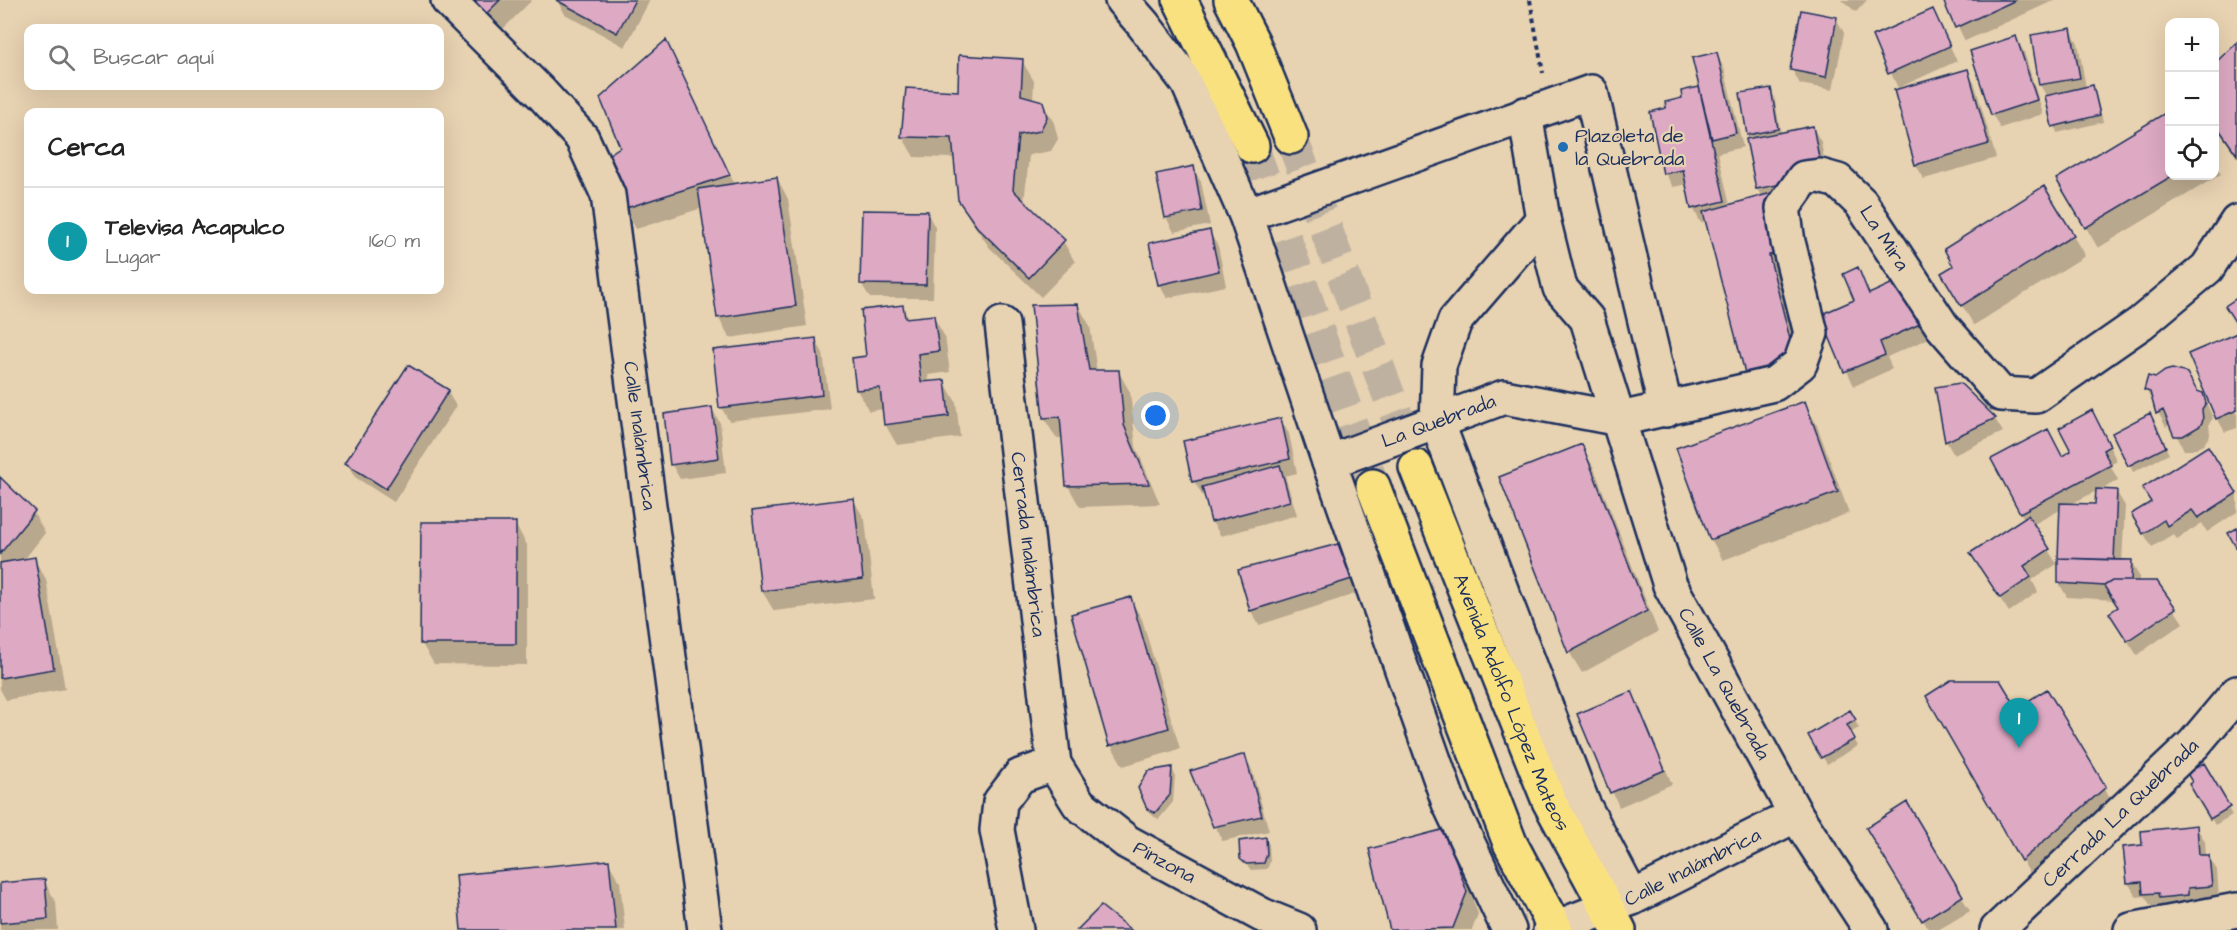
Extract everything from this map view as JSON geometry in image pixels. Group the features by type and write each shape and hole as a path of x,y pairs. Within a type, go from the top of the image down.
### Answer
{"main road":[{"path":"1180,0 1252,146"},
{"path":"1232,0 1253,43 1291,136"},
{"name":"Avenida Adolfo López Mateos","path":"1416,467 1549,801 1619,912"},
{"path":"1373,486 1510,843 1556,930"}],"street":[{"name":"Calle Inalámbrica","path":"448,0 542,94 582,138 608,195 705,930"},
{"path":"1122,0 1188,83 1246,215 1329,462 1449,803 1509,930"},
{"path":"1246,215 1591,92 1666,410"},
{"name":"Calle La Quebrada","path":"1537,110 1543,219 1560,288 1587,319 1670,585 1796,815 1871,930"},
{"name":"La Mira","path":"1620,419 1774,384 1800,364 1811,333 1788,242 1783,208 1804,178 1820,176 1838,181 1861,203 1942,326 2001,394 2036,396 2141,323 2207,268 2237,222"},
{"path":"1543,219 1455,321 1439,366 1437,422 1583,804 1619,912"},
{"name":"Cerrada Inalámbrica","path":"1002,324 1054,764"},
{"name":"La Quebrada","path":"1329,462 1504,397 1620,419"},
{"name":"Cerrada La Quebrada","path":"1997,930 2194,744 2237,693"},
{"path":"1016,930 997,830 1000,802 1020,776 1054,764"},
{"name":"Pinzona","path":"1054,764 1079,804 1127,842 1262,915 1299,930"},
{"name":"Calle Inalámbrica","path":"1556,930 1619,912 1796,815"},
{"path":"2131,930 2237,910"},
{"path":"1550,930 1556,930"}],"path":[{"path":"1530,0 1537,110"}],"building":[{"path":"459,0 500,0 479,21"},
{"path":"556,0 635,0 617,33"},
{"path":"1943,0 2016,0 1955,28"},
{"path":"1933,9 1950,46 1888,74 1872,36"},
{"path":"1801,10 1837,17 1826,77 1790,70"},
{"path":"2071,28 2080,78 2039,85 2031,35"},
{"path":"2016,36 2037,100 1991,115 1970,51"},
{"path":"666,40 730,175 623,209 605,157 620,147 600,98"},
{"path":"2237,42 2237,155 2219,129 2219,59"},
{"path":"1717,52 1736,133 1712,139 1692,58"},
{"path":"959,55 1023,59 1021,95 1043,101 1047,117 1040,131 1018,135 1013,190 1065,240 1029,278 977,227 958,200 952,138 901,137 906,88 958,91"},
{"path":"1968,69 1989,144 1915,165 1894,90"},
{"path":"2093,85 2100,115 2052,127 2045,96"},
{"path":"1699,87 1725,201 1691,209 1683,170 1663,174 1650,112 1666,108 1665,102 1682,98 1681,91"},
{"path":"1771,88 1778,129 1747,135 1740,93"},
{"path":"2165,113 2165,180 2085,228 2056,179"},
{"path":"1813,126 1821,168 1797,181 1756,189 1746,139"},
{"path":"1194,166 1202,211 1165,218 1156,174"},
{"path":"777,177 796,306 717,318 698,189"},
{"path":"2044,186 2074,235 1961,306 1941,273 1953,266 1944,249"},
{"path":"1775,192 1790,250 1769,255 1792,347 1775,365 1745,373 1703,212"},
{"path":"862,210 928,211 926,285 860,284"},
{"path":"1210,230 1219,271 1158,285 1149,243"},
{"path":"1858,267 1869,294 1902,279 1920,324 1880,342 1885,355 1844,372 1820,315 1854,300 1843,274"},
{"path":"2237,298 2237,325 2225,306"},
{"path":"1078,304 1089,370 1119,370 1124,425 1149,484 1066,486 1060,417 1043,418 1031,305"},
{"path":"903,305 905,318 934,315 939,351 918,354 921,382 945,380 949,416 884,425 880,388 856,390 852,358 866,356 861,310"},
{"path":"2237,333 2237,410 2216,419 2188,354"},
{"path":"816,338 822,395 719,408 713,350"},
{"path":"408,365 449,390 386,489 345,463"},
{"path":"2172,369 2187,373 2197,391 2203,393 2206,403 2202,409 2203,420 2200,426 2183,436 2174,436 2163,410 2156,414 2150,392 2144,390 2148,376 2155,378"},
{"path":"1960,383 1996,418 1945,442 1935,387"},
{"path":"1805,401 1838,492 1710,540 1676,448"},
{"path":"712,407 719,458 670,465 664,414"},
{"path":"2092,410 2110,446 2103,450 2111,465 2020,513 1991,459 2048,429 2062,456 2071,451 2059,428"},
{"path":"2150,413 2166,447 2128,466 2112,433"},
{"path":"1281,418 1290,459 1192,482 1183,441"},
{"path":"1582,444 1647,611 1568,653 1499,477"},
{"path":"2208,446 2237,493 2198,518 2192,510 2167,526 2164,520 2143,534 2131,514 2151,502 2142,488"},
{"path":"1280,465 1290,501 1211,522 1202,487"},
{"path":"0,477 35,511 0,554"},
{"path":"2096,489 2117,490 2114,560 2058,558 2060,503 2095,504"},
{"path":"854,498 863,579 761,591 752,511"},
{"path":"2028,515 2050,549 2024,566 2031,577 2000,598 1970,553"},
{"path":"421,522 516,522 516,644 420,644"},
{"path":"2237,528 2237,549 2228,533"},
{"path":"1338,544 1352,579 1250,611 1238,570"},
{"path":"35,557 54,669 0,678 0,563"},
{"path":"2058,558 2132,560 2131,581 2112,581 2104,586 2058,583"},
{"path":"2112,581 2157,581 2176,608 2127,641 2109,613 2118,607 2104,586"},
{"path":"1131,597 1169,728 1109,746 1071,614"},
{"path":"1951,680 2000,680 2017,708 2047,689 2106,787 2021,861 1926,696"},
{"path":"1632,691 1665,770 1610,793 1577,714"},
{"path":"1850,710 1856,720 1847,725 1855,739 1821,758 1808,735"},
{"path":"1245,754 1262,816 1213,827 1190,771"},
{"path":"2204,763 2230,807 2210,819 2189,784 2192,782 2187,773"},
{"path":"1172,767 1170,795 1155,813 1147,809 1138,788 1148,771"},
{"path":"1907,802 1963,896 1922,921 1866,828"},
{"path":"2197,825 2199,855 2209,855 2212,886 2188,888 2188,895 2159,898 2158,893 2143,894 2142,882 2127,883 2123,847 2142,845 2141,831"},
{"path":"1445,829 1467,892 1453,928 1390,930 1369,849"},
{"path":"1266,837 1267,854 1264,863 1246,864 1240,859 1239,841"},
{"path":"609,860 616,930 461,930 456,875"},
{"path":"45,879 48,919 0,923 0,883"},
{"path":"1101,906 1131,930 1077,930"}],"tunnel":[{"path":"1291,137 1416,467"},
{"path":"1252,146 1373,486"}],"place":[{"name":"Plazoleta de la Quebrada","path":"1563,147"},
{"name":"Televisa Acapulco","path":"2019,748"}]}
